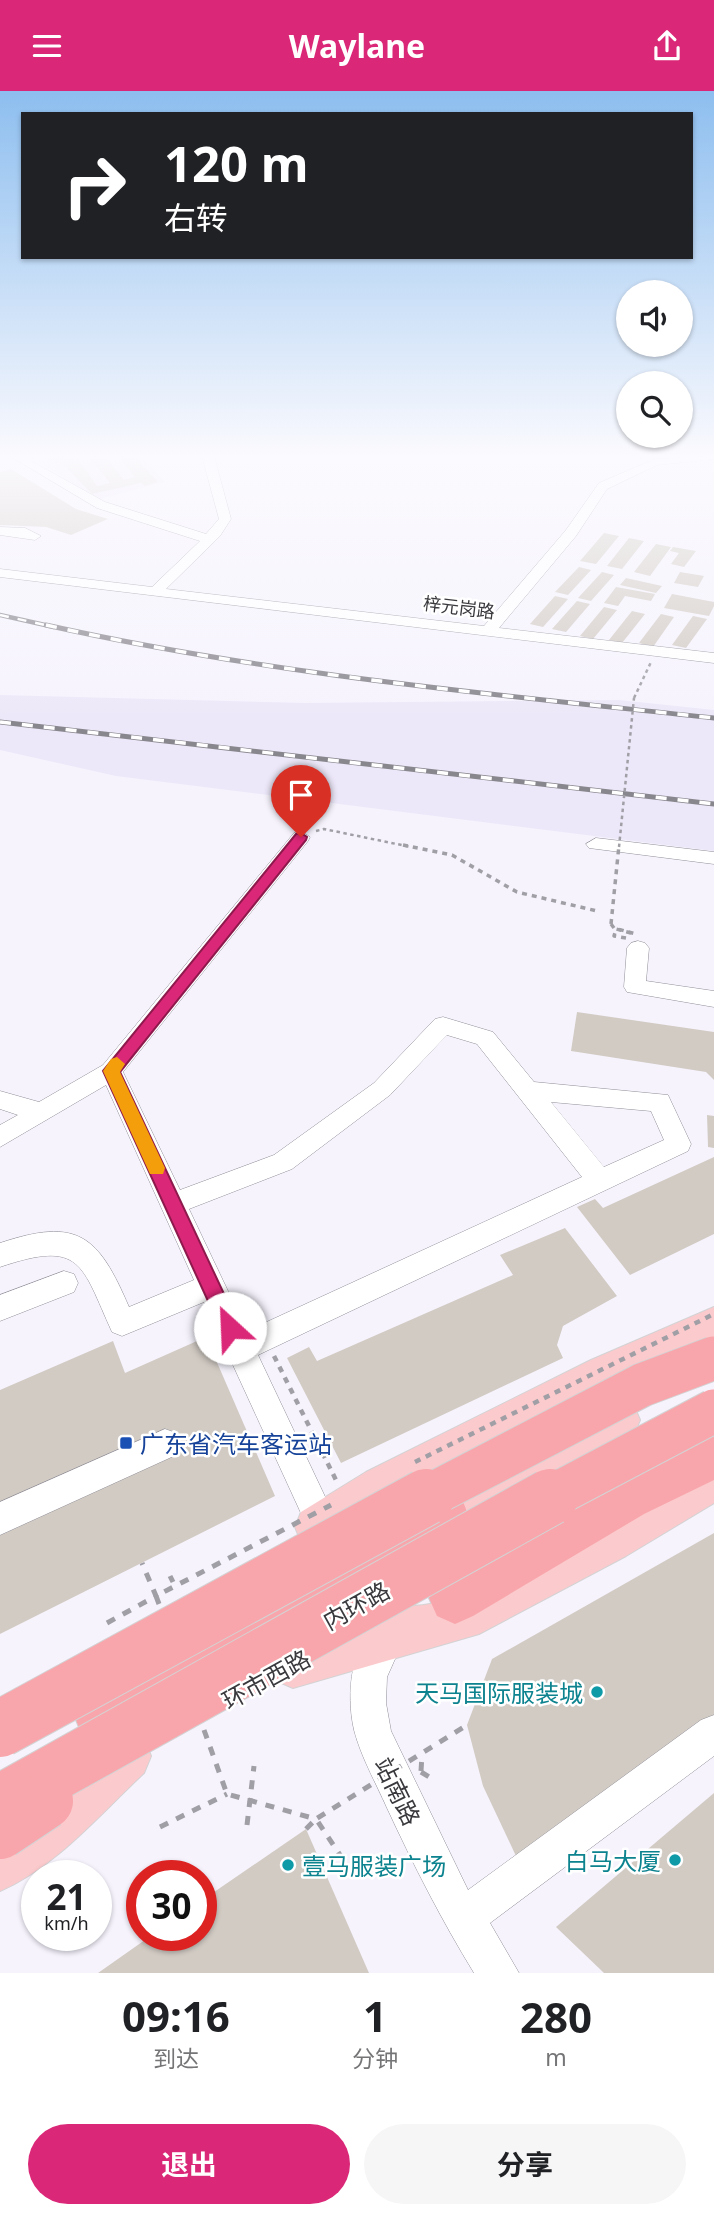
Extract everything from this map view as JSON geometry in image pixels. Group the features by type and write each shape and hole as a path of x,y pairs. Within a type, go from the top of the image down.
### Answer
{"highway":[{"name":"内环路","path":"0,1803 272,1664 625,1455 705,1384"},
{"path":"0,1729 517,1447 642,1385 705,1384"},
{"path":"455,1598 627,1497 714,1455"},
{"path":"0,1773 124,1729 444,1517"},
{"path":"0,1831 272,1664"}],"main road":[{"path":"0,1698 331,1505 381,1487 605,1373 714,1324"},
{"path":"0,1752 444,1517 705,1384 714,1371"},
{"name":"环市西路","path":"0,1821 124,1729 272,1664 639,1467 714,1433"},
{"path":"272,1664 463,1618 611,1541 714,1480"},
{"path":"388,1637 455,1598"},
{"path":"0,1865 29,1845 124,1729"}],"street":[{"path":"0,573 156,591 203,544"},
{"path":"489,630 562,544"},
{"name":"梓元岗路","path":"156,591 489,630 656,653 714,657"},
{"path":"0,1137 111,1071 301,837"},
{"path":"596,844 714,858"},
{"path":"636,944 635,987 714,999"},
{"path":"173,1204 283,1162 382,1089 443,1025 485,1038 600,1181"},
{"path":"111,1071 240,1349 331,1505"},
{"path":"240,1349 679,1145 659,1102 528,1091"},
{"path":"0,1100 41,1112"},
{"path":"0,1255 34,1244 66,1243 79,1248 95,1262 122,1323 196,1292"},
{"path":"0,1308 64,1283"},
{"path":"0,1519 165,1444"},
{"name":"站南路","path":"388,1637 375,1653 367,1681 370,1723 386,1768 463,1919 498,1973"},
{"path":"463,1919 714,1733"}],"path":[{"path":"636,944 636,932 614,928 611,924 634,698 656,653"},
{"path":"301,837 324,829 452,855 517,892 597,911"},
{"path":"616,929 635,932 636,944 614,936 616,929"},
{"path":"282,1370 331,1505"},
{"path":"107,1623 156,1596 142,1563"},
{"path":"421,1772 422,1755"},
{"path":"247,1825 254,1766"},
{"path":"160,1827 228,1794"},
{"path":"306,1829 316,1819 346,1864"}],"shaded area":[{"path":"0,695 305,703 619,700 714,710 714,851 116,776 0,750"}],"building":[{"path":"595,544 613,544 596,564 580,561"},
{"path":"624,544 642,544 622,569 607,566"},
{"path":"656,544 671,547 650,576 634,572"},
{"path":"673,547 696,551 684,567 671,564 679,553 670,551"},
{"path":"579,567 591,570 568,595 555,592"},
{"path":"602,572 614,575 591,601 578,598"},
{"path":"680,572 704,576 698,587 674,583"},
{"path":"626,578 662,586 656,593 620,585"},
{"path":"616,587 655,594 651,601 625,596 618,606 604,603"},
{"path":"672,594 714,602 714,606 709,616 664,608"},
{"path":"555,596 568,599 543,627 530,624"},
{"path":"577,601 590,604 566,632 552,629"},
{"path":"604,607 617,610 593,639 580,636"},
{"path":"632,611 645,614 622,643 609,640"},
{"path":"661,614 674,617 653,647 639,643"},
{"path":"693,616 707,619 686,648 672,645"},
{"path":"577,1012 714,1032 714,1080 706,1072 571,1051"},
{"path":"707,1115 714,1116 714,1148 708,1147"},
{"path":"714,1157 714,1234 630,1275 577,1207 595,1199 603,1208"},
{"path":"565,1228 617,1296 563,1326 557,1345 563,1358 341,1463 287,1358 309,1347 317,1361 513,1275 500,1255"},
{"name":"广东省汽车客运站","path":"206,1337 275,1496 0,1634 0,1390 113,1341 125,1373"},
{"name":"天马国际服装城","path":"714,1533 714,1733 524,1873 483,1786 467,1725 492,1659"},
{"name":"白马大厦","path":"714,1793 714,1973 604,1973 556,1927"},
{"name":"壹马服装广场","path":"306,1829 369,1973 98,1973 129,1951 217,1951 217,1890"}],"railway":[{"path":"0,615 54,627"},
{"path":"46,625 295,670 714,718"},
{"path":"0,722 714,804"}],"slow traffic":[{"path":"117,1064 111,1071 156,1168"}],"place":[{"name":"广东省汽车客运站","path":"126,1443"},
{"name":"天马国际服装城","path":"597,1692"},
{"name":"白马大厦","path":"675,1860"},
{"name":"壹马服装广场","path":"288,1865"}],"route":[{"path":"230,1328 111,1071 301,837"}]}
